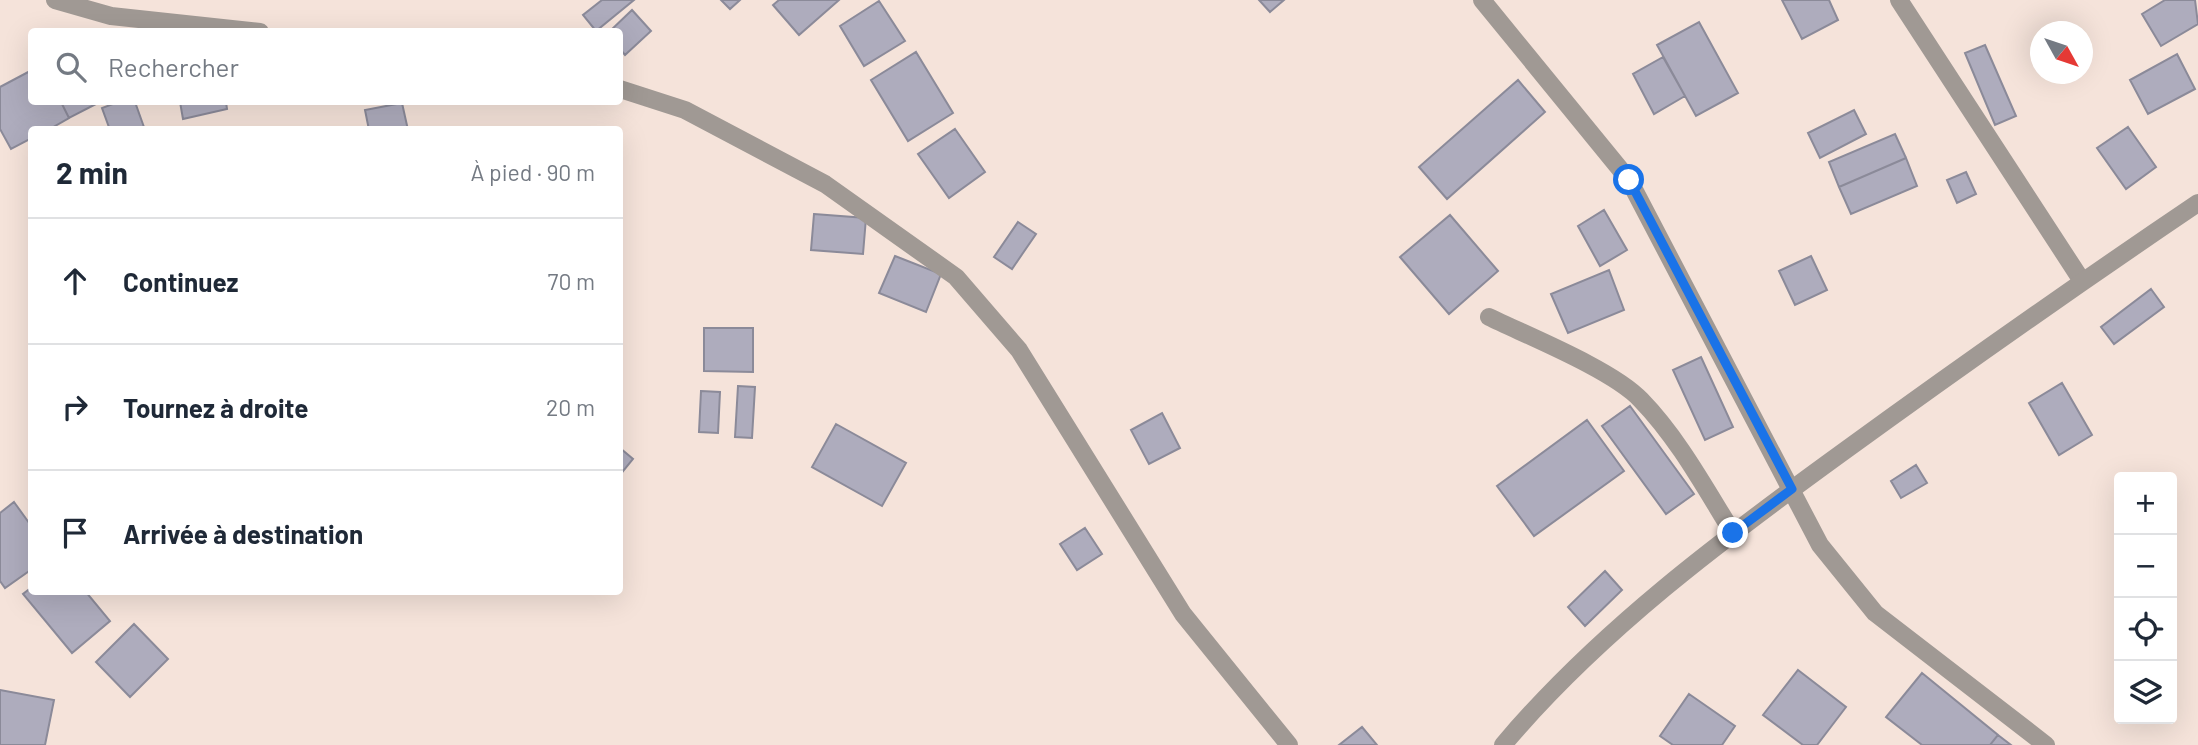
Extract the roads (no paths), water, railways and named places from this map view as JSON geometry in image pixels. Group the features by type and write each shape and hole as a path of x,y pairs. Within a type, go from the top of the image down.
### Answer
{"street":[{"path":"55,0 111,16 223,28"},
{"path":"1482,0 1629,180 1820,545 1875,613 2046,745"},
{"path":"1899,0 2082,281"},
{"path":"623,90 685,110 825,184 956,277 1019,349 1183,614 1289,745"},
{"path":"1503,745 1559,685 1636,614 1733,533 2082,281 2198,203"},
{"path":"1489,317 1601,372 1640,398 1694,470 1733,533"}]}
